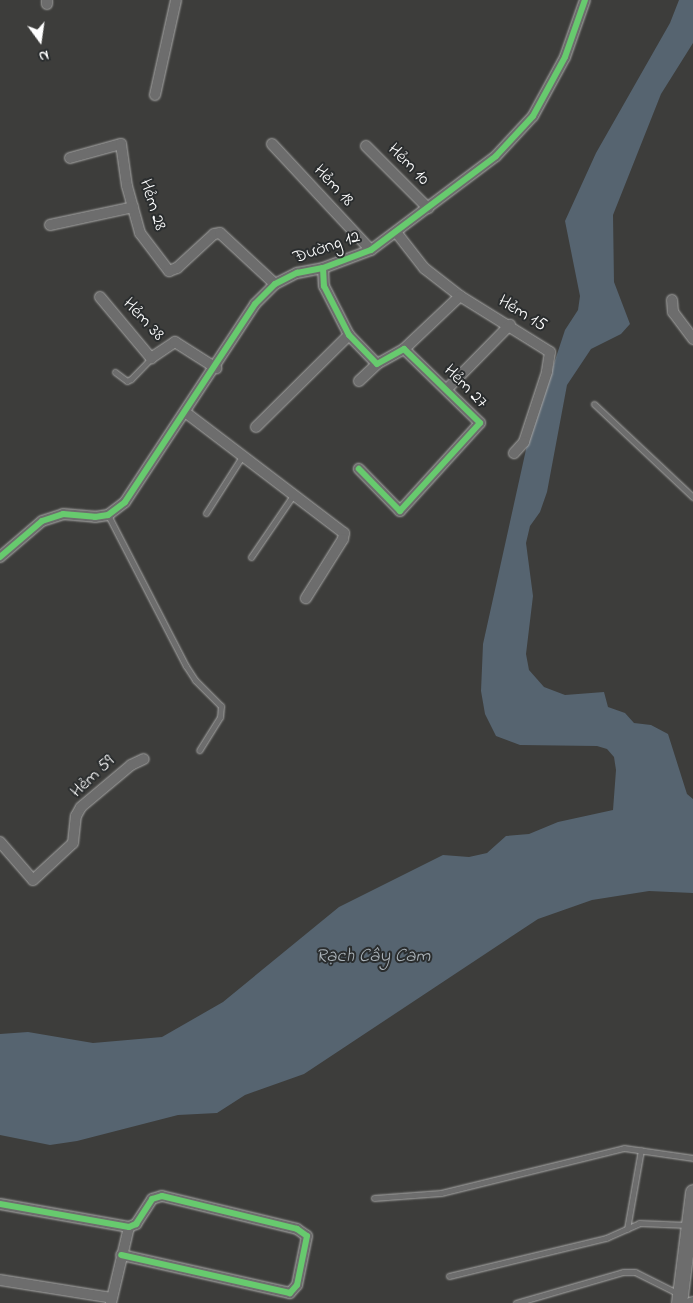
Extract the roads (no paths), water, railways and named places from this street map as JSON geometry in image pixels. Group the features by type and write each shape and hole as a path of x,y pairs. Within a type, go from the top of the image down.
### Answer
{"main road":[{"path":"685,1300 688,1225 693,1192"}],"street":[{"path":"155,95 176,0"},
{"name":"Đường 12","path":"108,515 126,502 216,368 256,304 274,284 297,273 323,268 371,250 496,156 533,116 565,57 584,0"},
{"name":"Hẻm 28","path":"70,158 121,144 140,233 169,271 178,268 214,234 220,232 274,284"},
{"name":"Hẻm 18","path":"272,144 371,250"},
{"name":"Hẻm 10","path":"366,146 428,208"},
{"path":"50,225 133,207"},
{"name":"Hẻm 15","path":"396,232 424,268 460,296 545,347 551,357 524,442 514,454"},
{"path":"323,268 324,286 349,335 377,364"},
{"path":"359,381 377,364 404,349 460,296"},
{"name":"Hẻm 38","path":"100,297 151,358 175,342 216,368"},
{"path":"672,300 673,312 693,339"},
{"path":"447,389 510,326"},
{"path":"256,427 349,335"},
{"name":"Hẻm 27","path":"359,469 400,511 480,423 404,349"},
{"path":"185,412 294,493 344,533 343,539 306,598"},
{"path":"0,557 42,521 63,514 95,517 108,515"},
{"name":"Hẻm 59","path":"0,842 33,880 73,844 76,816 81,807 131,765 144,759"},
{"path":"0,1204 129,1227 136,1224 152,1199 162,1196 297,1229 306,1236 306,1248 297,1285 290,1293 122,1255"},
{"path":"0,1280 111,1300 129,1227"}],"lane":[{"path":"115,372 124,380 131,380 151,358"},
{"path":"594,404 693,497"},
{"path":"206,513 243,455"},
{"path":"251,557 294,493"},
{"path":"108,515 186,666 195,680 221,706 220,718 199,750"},
{"path":"374,1198 441,1193 624,1148 693,1158"},
{"path":"627,1229 641,1150"},
{"path":"449,1276 606,1238 639,1224 688,1225"},
{"path":"516,1303 623,1272 635,1272 685,1300"}],"water":[{"name":"Rạch Cây Cam","path":"679,0 693,0 693,43 661,94 613,215 614,282 630,324 621,334 591,349 567,385 547,492 540,512 530,526 526,543 533,596 526,654 529,670 544,687 565,695 604,692 608,707 625,713 634,723 651,725 668,734 687,794 693,799 693,893 649,891 592,900 538,919 304,1074 245,1095 217,1113 178,1115 77,1141 50,1145 0,1135 0,1034 28,1032 93,1043 162,1037 223,1002 339,907 443,855 469,857 487,853 506,836 529,834 558,822 613,810 616,770 614,757 607,749 597,746 520,745 496,736 485,714 481,691 483,644 527,445 565,330 578,310 580,296 565,221 596,153 670,23"}]}
